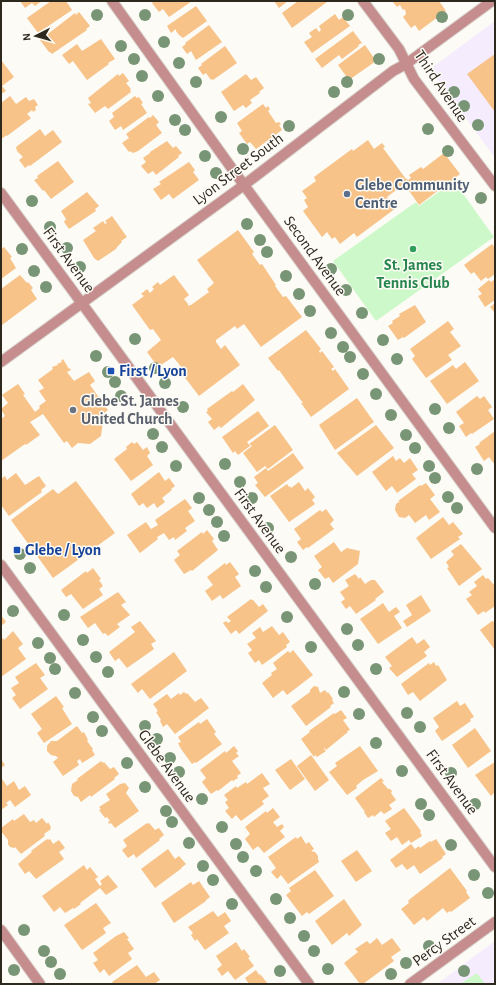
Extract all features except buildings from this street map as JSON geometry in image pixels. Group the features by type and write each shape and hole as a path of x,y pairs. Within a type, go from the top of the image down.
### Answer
{"street":[{"name":"Second Avenue","path":"112,1 244,185 495,528"},
{"name":"Third Avenue","path":"363,1 399,49 414,79 495,186"},
{"name":"Lyon Street South","path":"1,362 244,185 393,71 406,64 492,1"},
{"name":"First Avenue","path":"1,193 495,867"},
{"name":"Glebe Avenue","path":"1,565 309,984"},
{"name":"Percy Street","path":"410,984 495,922"},
{"path":"1,930 40,984"}],"shaded area":[{"path":"495,21 495,158 434,75 434,66"},
{"path":"495,941 495,984 437,984"}],"green space":[{"name":"St. James Tennis Club","path":"454,181 494,237 376,321 333,261 416,202 419,206"},
{"path":"477,973 485,984 460,984"}],"place":[{"name":"Glebe Community Centre","path":"347,194"},
{"name":"St. James Tennis Club","path":"413,249"},
{"name":"First / Lyon","path":"111,371"},
{"name":"Glebe St. James United Church","path":"73,410"},
{"name":"Glebe / Lyon","path":"17,550"}]}
